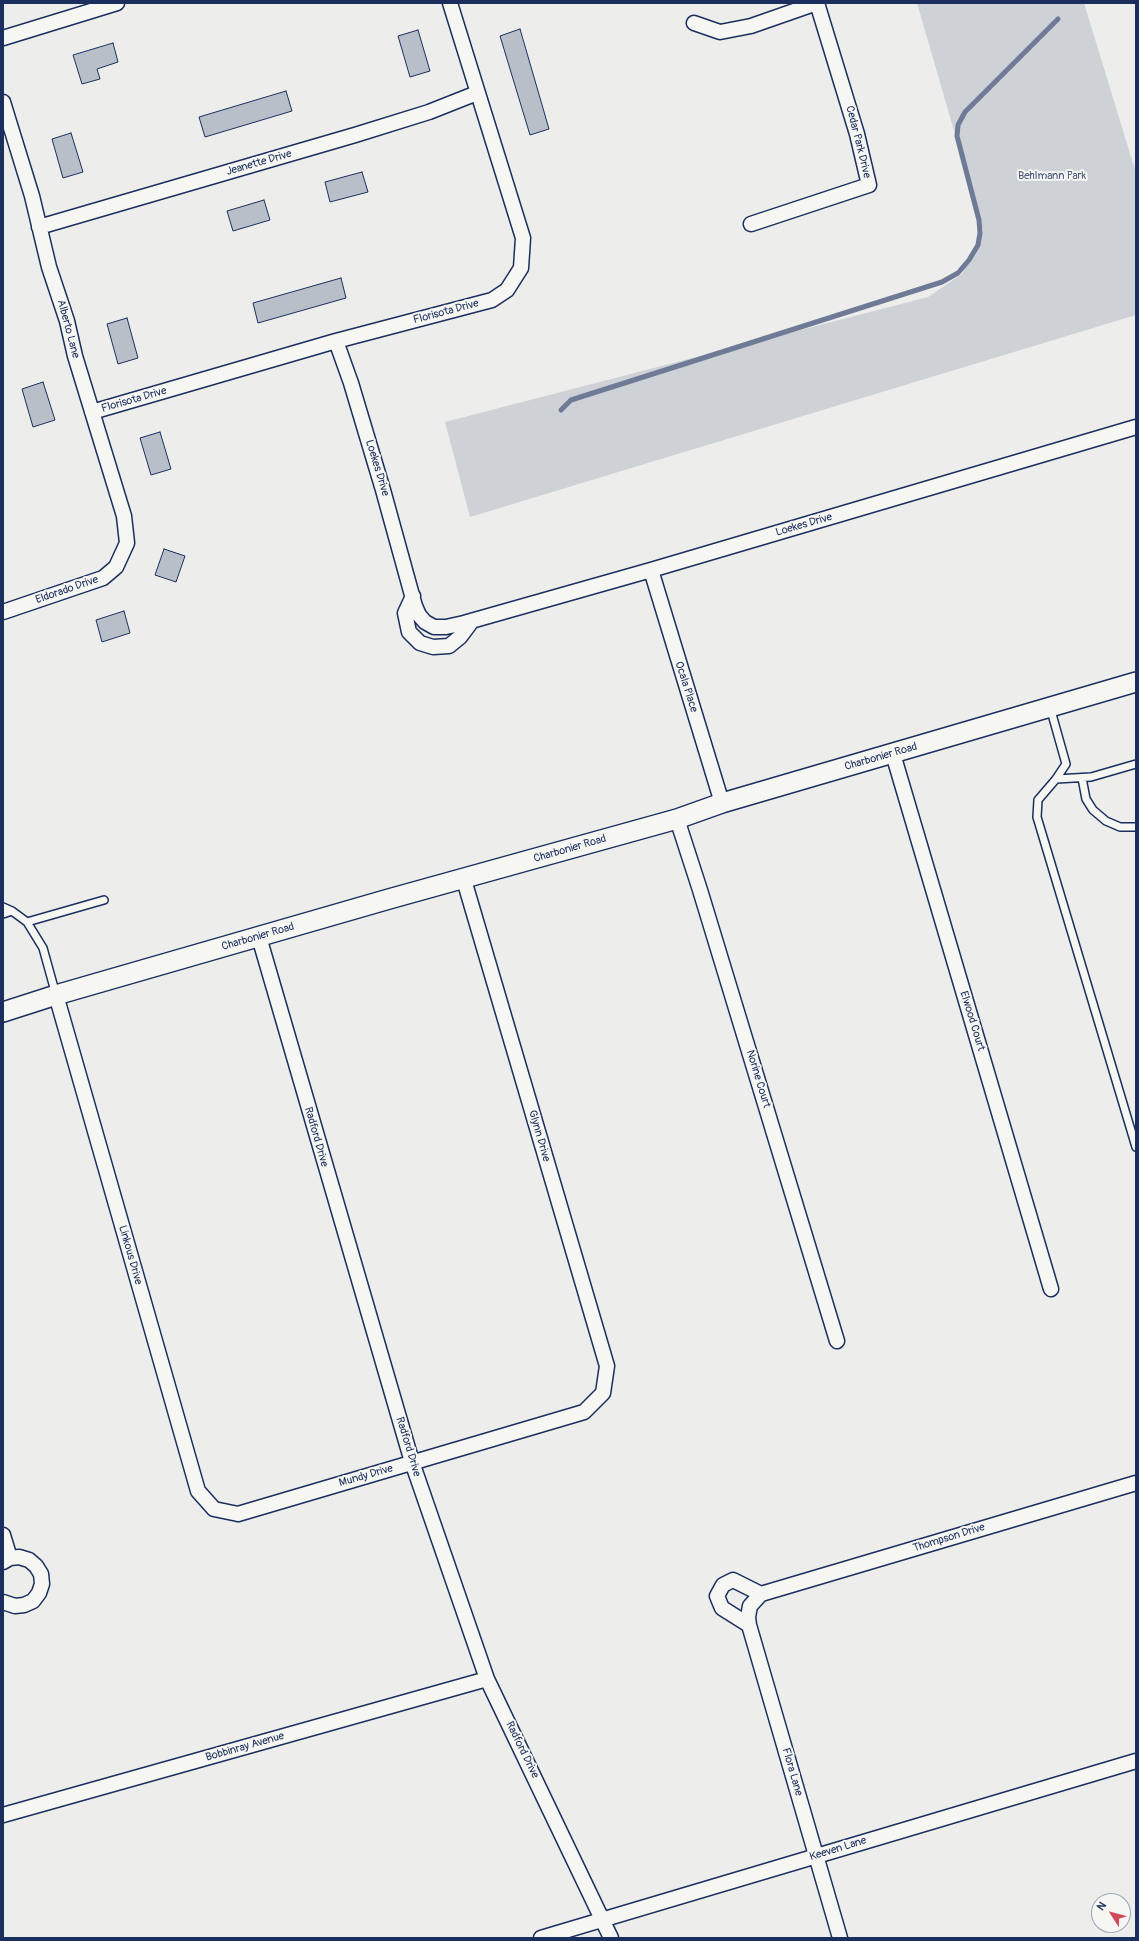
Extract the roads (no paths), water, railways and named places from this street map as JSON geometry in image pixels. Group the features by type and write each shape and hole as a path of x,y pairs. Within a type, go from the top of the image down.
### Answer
{"main road":[{"name":"Charbonier Road","path":"3,1012 56,995 258,937 677,819 722,803 1136,682"}],"street":[{"path":"3,38 117,3"},
{"name":"Florisota Drive","path":"92,412 336,342 492,300 507,290 521,268 523,238 450,3"},
{"name":"Cedar Park Drive","path":"694,23 720,32 751,26 817,3 857,134 868,185 751,224"},
{"name":"Jeanette Drive","path":"40,227 355,135 429,112 477,93"},
{"name":"Alberto Lane","path":"3,102 40,227 49,267 67,321 75,356 124,516 127,543 122,555"},
{"name":"Loekes Drive","path":"336,342 364,425 419,616 425,622 434,627 446,627 472,621 651,570 1136,427"},
{"name":"Eldorado Drive","path":"3,612 103,578 116,567 122,555"},
{"name":"Ocala Place","path":"651,570 722,803"},
{"path":"413,596 405,613 409,632 420,643 433,647 449,646 460,637 472,621"},
{"name":"Elwood Court","path":"893,754 1052,1289"},
{"name":"Norine Court","path":"677,819 694,870 837,1341"},
{"name":"Glynn Drive","path":"464,880 607,1366 603,1393"},
{"name":"Radford Drive","path":"258,937 412,1462 487,1679 611,1938"},
{"name":"Linkous Drive","path":"56,995 198,1491 214,1509"},
{"name":"Mundy Drive","path":"214,1509 238,1514 584,1412 603,1393"},
{"name":"Thompson Drive","path":"750,1606 762,1594 1136,1483"},
{"path":"3,1535 6,1560 19,1557 29,1560 38,1570 42,1584 39,1593 33,1601 24,1605 14,1606 3,1602"},
{"path":"749,1625 722,1608 717,1596 723,1585 733,1580 762,1594"},
{"name":"Flora Lane","path":"750,1606 748,1617 749,1625 840,1938"},
{"name":"Bobbinray Avenue","path":"3,1815 487,1679"},
{"name":"Keeven Lane","path":"541,1938 1136,1761"}],"lane":[{"path":"1050,707 1066,764 1056,779 1038,800 1037,816 1136,1147"},
{"path":"1056,779 1090,777 1136,764"},
{"path":"1082,778 1086,799 1093,810 1106,821 1120,827 1136,827"},
{"path":"27,922 104,900"},
{"path":"3,907 27,922 42,948 56,995"},
{"path":"3,914 12,912"}],"waterway":[{"path":"561,410 571,400 942,282 958,273 969,260 978,245 980,233 979,220 957,136 958,125 965,112 1058,19"}],"park label":[{"name":"Behlmann Park","path":"1052,176"}]}
